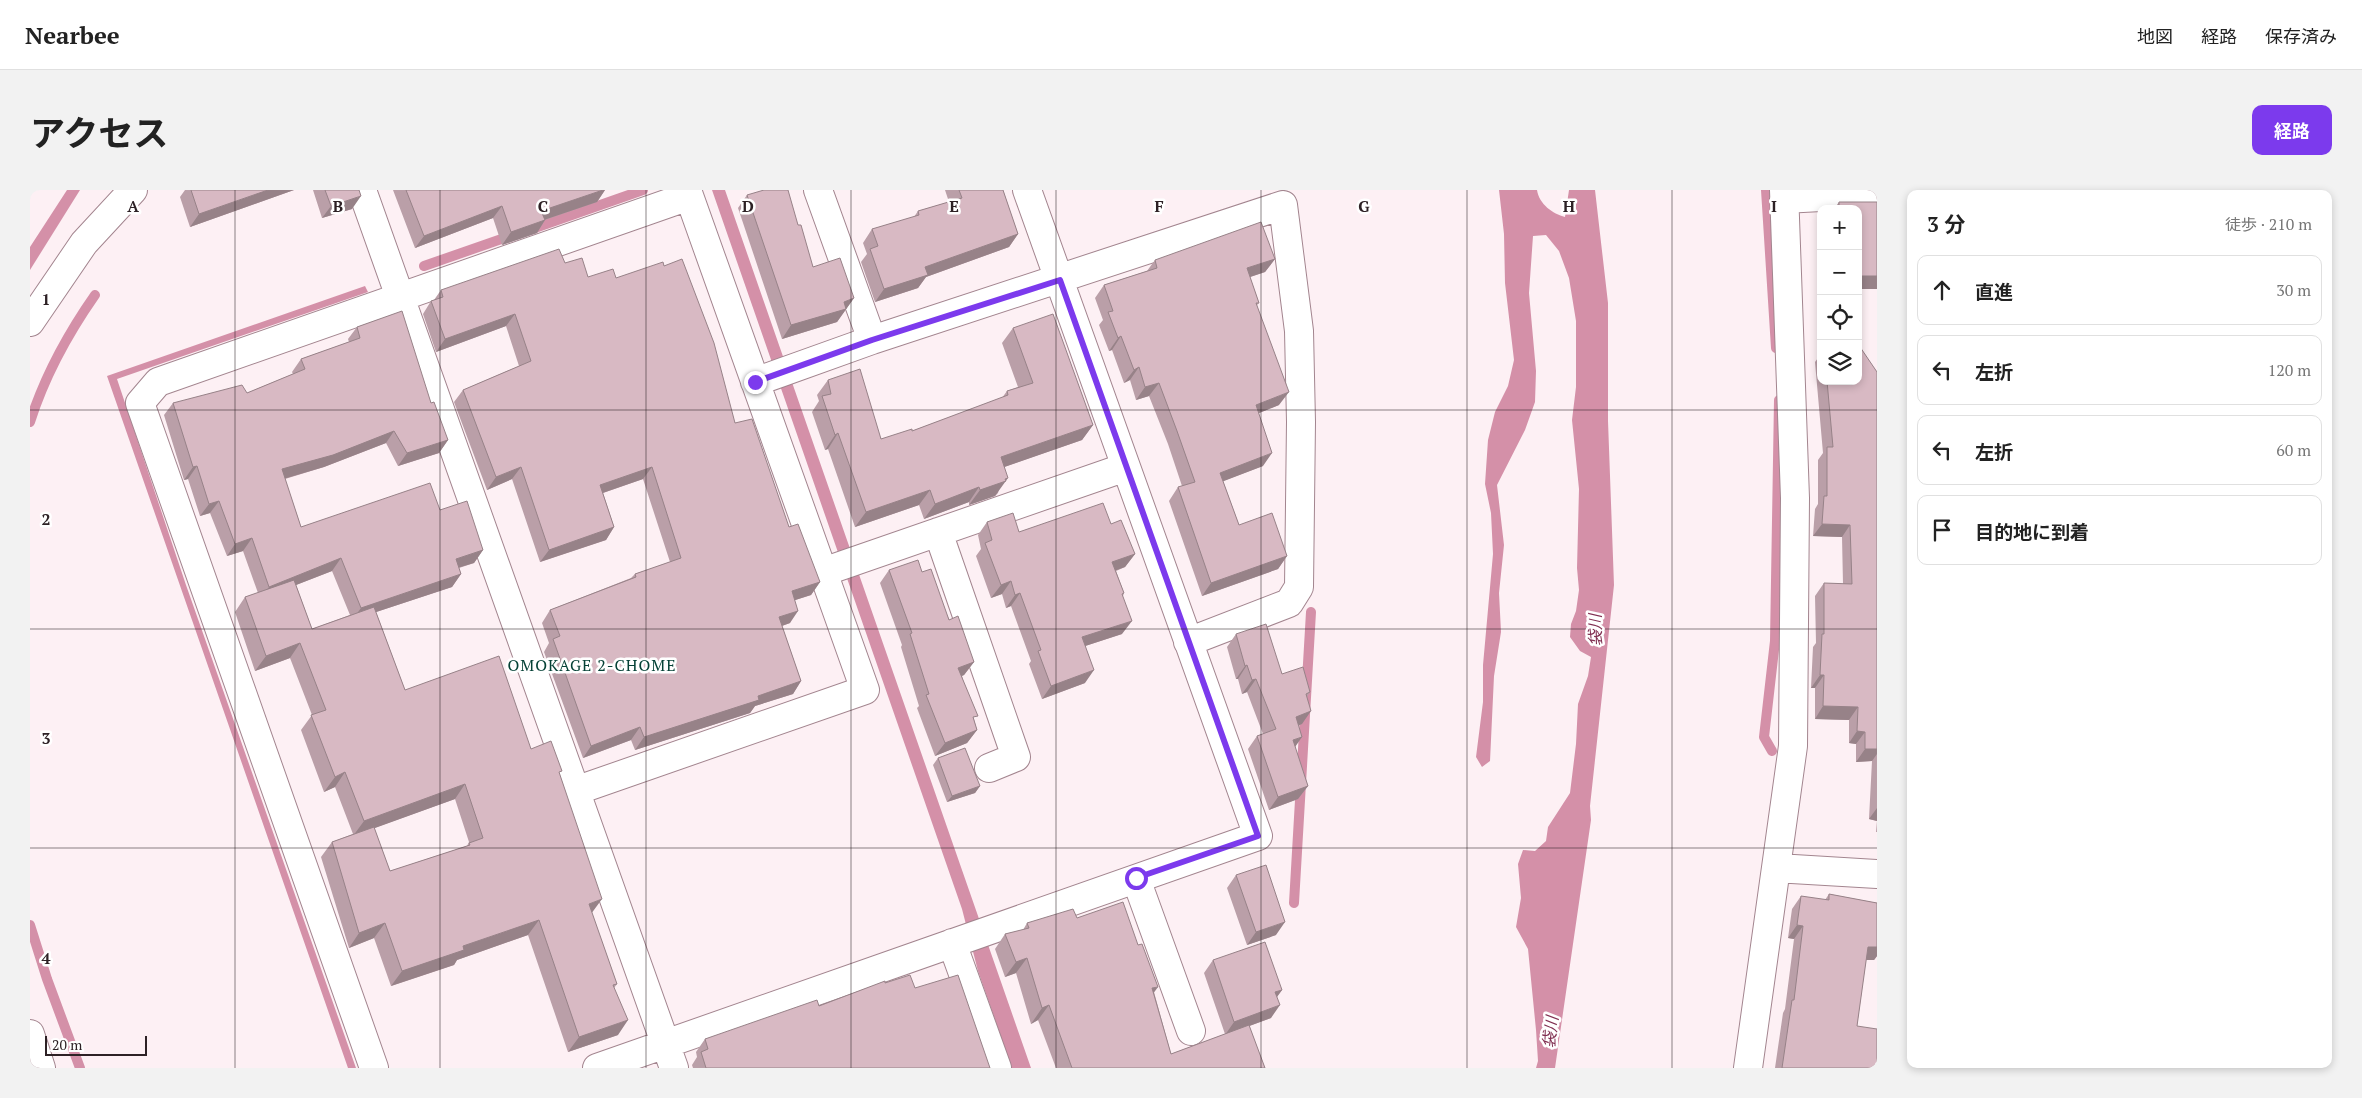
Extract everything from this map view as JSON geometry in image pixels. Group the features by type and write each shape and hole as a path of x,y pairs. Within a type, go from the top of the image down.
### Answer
{"street":[{"path":"30,322 84,243 133,190"},
{"path":"362,190 670,1056"},
{"path":"818,190 872,340"},
{"path":"597,1068 670,1056 952,943 1258,836 1027,190"},
{"path":"374,1068 140,403 158,382 401,298 688,193 865,690 575,791"},
{"path":"1748,1068 1793,746 1795,498 1784,194 1877,194"},
{"path":"755,382 872,340 1060,280 1283,205 1299,331 1301,422 1299,587 1289,603 1188,642"},
{"path":"823,572 1126,467"},
{"path":"938,532 1016,757 989,768"},
{"path":"1776,868 1877,874"},
{"path":"1136,878 1191,1031"},
{"path":"952,943 997,1068"},
{"path":"30,1034 41,1068"}],"water":[{"path":"67,190 80,190 30,270 30,247"},
{"path":"712,190 725,190 1031,1068 1012,1068 978,971 962,909"},
{"name":"袋川","path":"1499,190 1537,190 1538,195 1547,208 1565,217 1569,190 1595,190 1608,303 1608,421 1614,585 1590,806 1591,820 1555,1068 1536,1068 1538,1061 1536,1030 1528,949 1516,927 1521,898 1518,864 1523,850 1535,851 1546,841 1548,827 1570,793 1576,744 1578,704 1588,676 1591,657 1580,651 1570,637 1579,590 1577,568 1579,489 1572,420 1576,387 1576,321 1569,278 1559,251 1546,235 1533,236 1529,293 1536,371 1535,402 1525,430 1497,485 1504,545 1499,593 1501,632 1494,676 1490,761 1482,767 1476,757 1483,702 1483,665 1493,554 1491,513 1485,484 1488,440 1495,412 1508,386 1514,360 1505,283 1504,234"},
{"path":"365,286 368,292 117,379 186,585 356,1068 348,1068 107,376"}],"building":[{"path":"191,190 268,190 199,214"},
{"path":"325,190 359,190 361,196 331,206"},
{"path":"406,190 603,190 541,211 545,220 511,232 502,206 424,236"},
{"path":"764,190 788,190 798,225 801,225 813,267 840,258 854,298 844,302 846,309 791,325 747,195"},
{"path":"959,190 1003,190 1018,234 925,267 928,275 884,289 870,249 878,246 872,229 919,215 918,211 962,198"},
{"path":"1839,202 1877,202 1877,276 1862,276 1862,205 1839,205"},
{"path":"1261,222 1275,259 1247,268 1259,303 1256,303 1289,392 1256,405 1272,453 1220,473 1239,525 1272,513 1287,556 1211,583 1178,487 1195,482 1177,431 1159,383 1145,387 1139,367 1134,370 1121,336 1118,338 1108,312 1113,311 1104,285 1157,268 1155,260"},
{"path":"559,249 565,263 582,258 588,277 613,269 616,278 663,262 664,266 682,259 714,343 735,423 752,419 789,527 798,524 820,582 792,591 798,611 779,617 801,681 758,696 759,700 644,737 640,727 591,746 553,639 560,636 550,610 636,577 635,574 681,558 652,467 600,485 614,527 549,550 521,467 496,477 463,390 531,361 515,314 445,339 431,301 443,297 441,290"},
{"path":"402,311 431,403 434,402 448,440 407,453 394,431 333,455 282,469 301,527 430,483 440,510 467,501 483,550 456,559 461,574 361,608 341,558 269,587 252,538 235,544 219,501 209,504 197,466 193,467 173,403 242,385 247,393 305,369 301,359 360,338 357,327"},
{"path":"1053,314 1093,425 1001,457 1008,478 1005,479 1006,481 980,490 979,487 935,504 930,490 866,512 838,433 835,435 822,396 831,394 828,380 860,369 881,439 912,429 912,431 1008,395 1007,391 1033,383 1013,328"},
{"path":"1862,350 1877,372 1877,749 1865,749 1865,732 1857,731 1858,707 1823,706 1824,675 1820,675 1822,634 1824,634 1824,583 1852,584 1850,525 1822,524 1824,496 1827,496 1827,447 1833,447 1827,385 1862,385"},
{"path":"1103,503 1111,524 1121,520 1135,554 1112,562 1132,621 1082,637 1094,670 1051,686 1038,651 1041,650 1020,593 1015,595 1011,581 1001,585 985,543 992,540 987,522 1013,513 1019,532"},
{"path":"918,560 922,572 931,569 949,620 958,616 974,662 958,668 978,716 973,717 977,730 945,743 926,695 929,694 910,634 912,633 889,570"},
{"path":"294,580 312,629 374,607 405,690 499,656 531,749 551,741 562,771 559,772 602,899 589,904 617,984 613,985 628,1020 579,1037 539,920 463,946 464,950 402,971 385,923 359,933 332,842 374,827 390,871 470,845 469,843 483,838 465,784 364,821 345,772 335,777 311,715 326,710 300,643 266,656 245,597"},
{"path":"1266,624 1282,674 1303,667 1310,692 1306,694 1311,711 1296,717 1302,737 1293,740 1308,786 1278,797 1257,736 1276,729 1256,679 1252,680 1247,665 1245,666 1236,634"},
{"path":"965,748 980,786 952,796 938,758"},
{"path":"1266,865 1285,922 1256,932 1236,875"},
{"path":"1829,894 1877,903 1877,947 1868,947 1857,1026 1877,1029 1877,1068 1782,1068 1792,1000 1794,1000 1803,926 1797,925 1801,896 1829,900"},
{"path":"1123,902 1138,945 1142,944 1158,987 1152,988 1171,1054 1249,1025 1265,1068 1072,1068 1049,1005 1042,1008 1027,958 1016,962 1005,934 1029,928 1027,923 1073,909 1077,918"},
{"path":"1265,942 1282,990 1275,992 1280,1005 1234,1022 1213,960"},
{"path":"910,975 915,988 958,975 990,1068 706,1068 701,1052 708,1049 705,1039 817,1000 819,1006 885,981 885,983"}],"waterway":[{"path":"529,230 643,190"},
{"path":"1766,190 1776,348"},
{"path":"424,266 513,235"},
{"path":"30,422 58,356 75,325 95,295"},
{"path":"1772,751 1764,737 1775,641 1779,400"},
{"path":"1294,903 1311,612"},
{"path":"30,925 47,979 80,1068"}],"district":[{"name":"OMOKAGE 2-CHOME","path":"592,665"}],"route":[{"path":"755,382 872,340 1060,280 1258,836 1136,878"}]}
